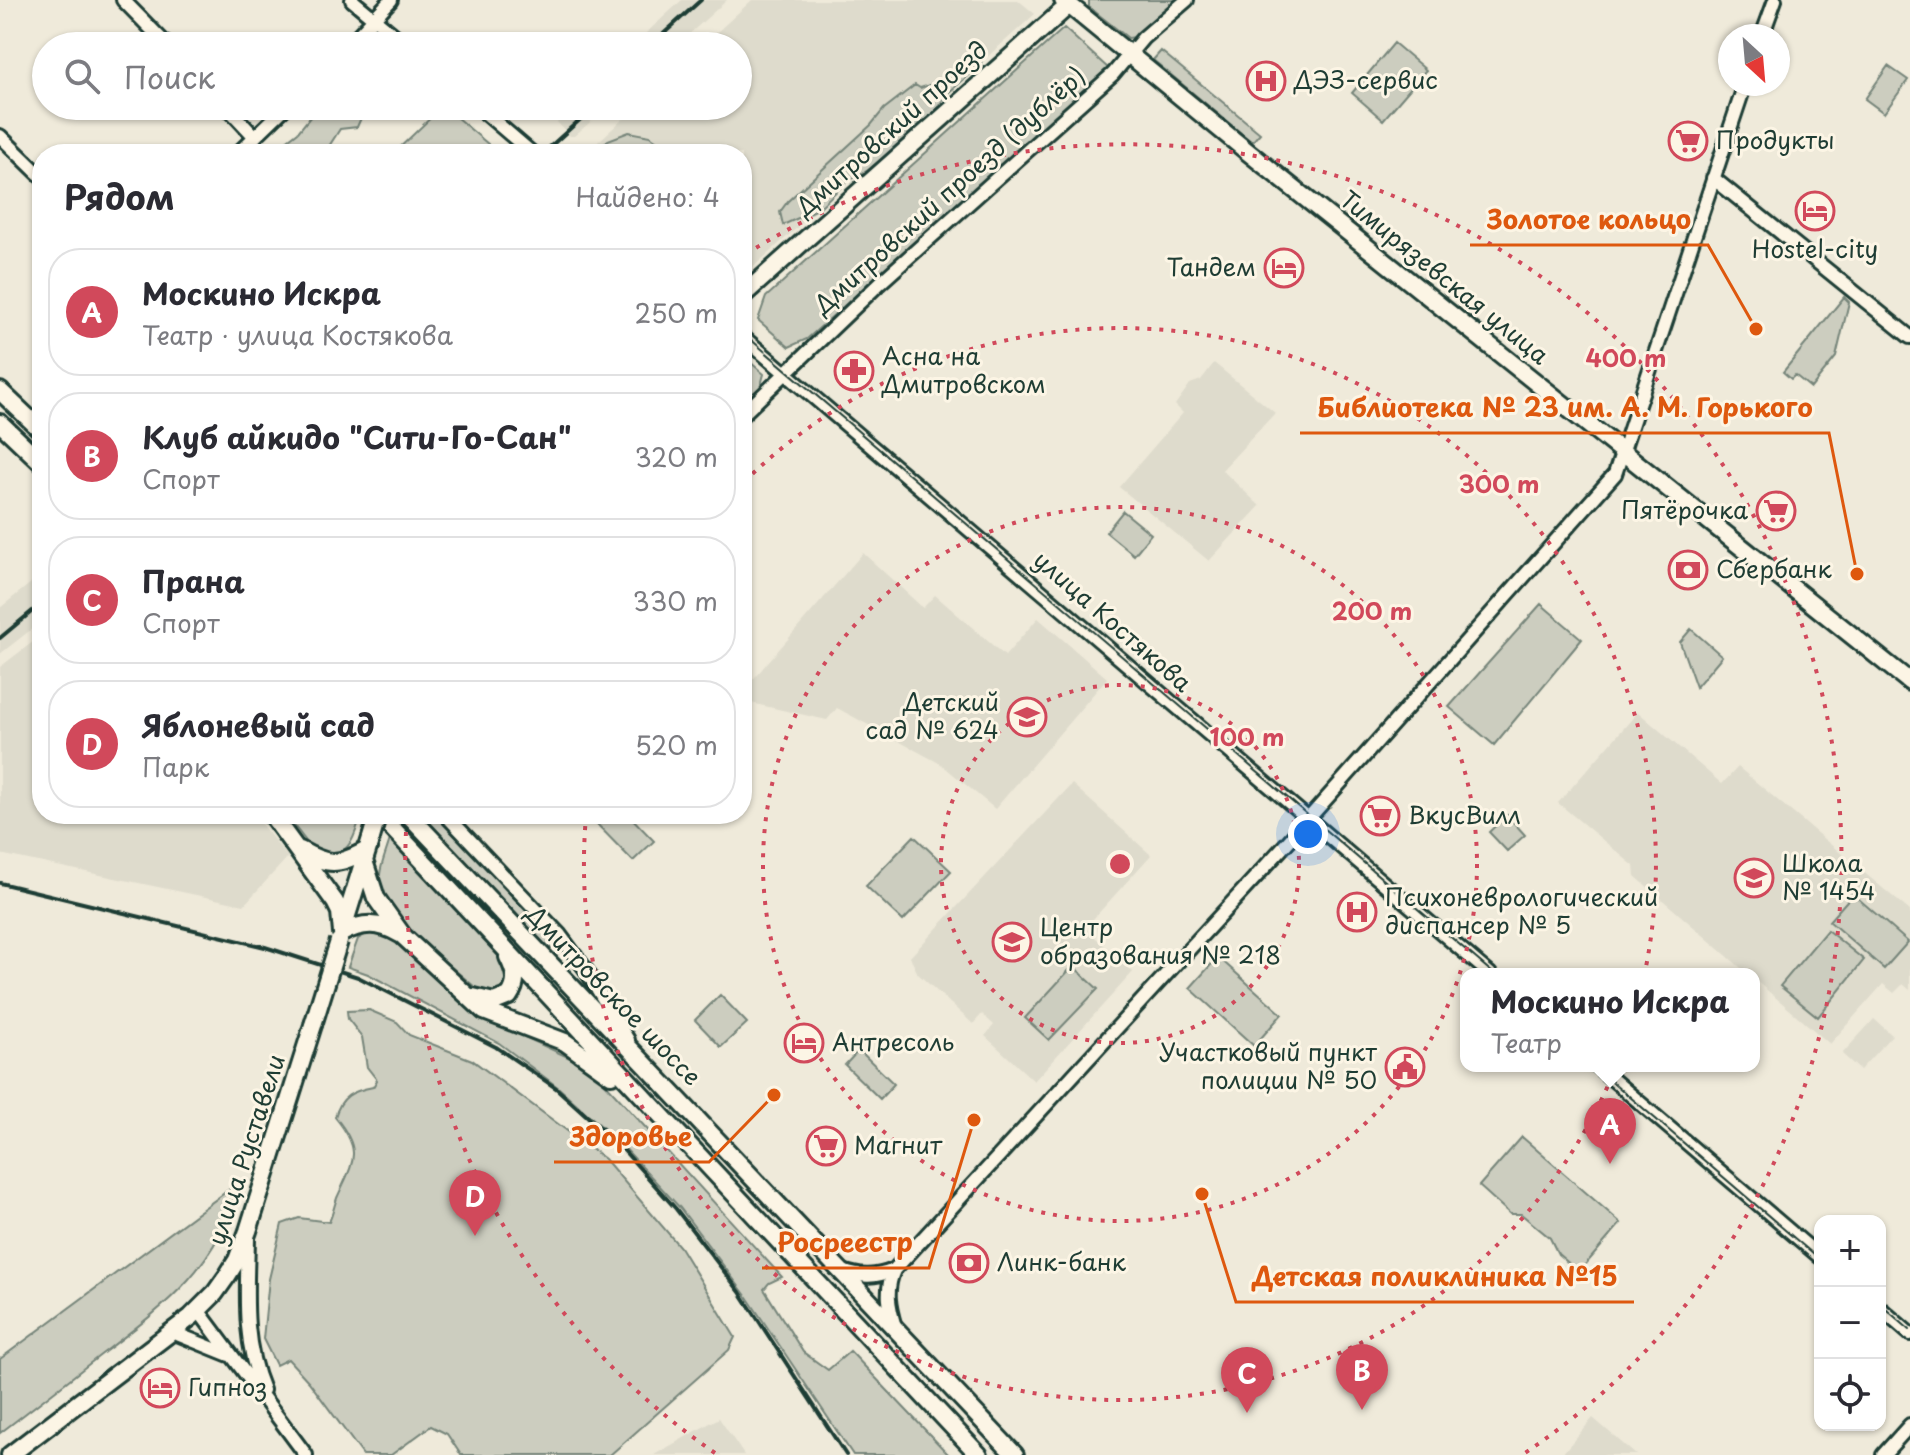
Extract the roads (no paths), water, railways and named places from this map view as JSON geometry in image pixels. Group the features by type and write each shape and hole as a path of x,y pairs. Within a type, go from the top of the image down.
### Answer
{"main road":[{"name":"Тимирязевская улица","path":"1069,2 1910,682"},
{"name":"Дмитровский проезд","path":"752,287 1069,2"},
{"path":"0,391 32,421"},
{"path":"0,423 32,453"},
{"path":"279,824 300,850 340,912 340,937"},
{"name":"улица Руставели","path":"10,1455 198,1310 237,1260 376,824"},
{"name":"Дмитровское шоссе","path":"388,824 979,1455"},
{"name":"Дмитровское шоссе","path":"417,824 1015,1455"},
{"path":"300,850 319,861 334,863 367,850 376,898 403,936"},
{"path":"340,937 356,926 372,924 391,929 403,936 484,1011 565,1042 641,1097"},
{"path":"469,996 494,1002 509,996 512,991 516,974 493,936"}],"street":[{"path":"123,0 154,32"},
{"path":"352,0 390,32"},
{"path":"361,32 391,0"},
{"name":"Дмитровский проезд (дублёр)","path":"752,405 881,282 1113,74 1143,38 1187,0"},
{"path":"1766,24 1775,0"},
{"path":"890,1322 888,1299 894,1270 1309,819 1611,479 1623,453 1741,96"},
{"path":"239,120 255,137"},
{"path":"248,144 273,120"},
{"path":"493,120 521,144"},
{"path":"0,136 32,167"},
{"path":"1713,178 1910,337"},
{"name":"улица Костякова","path":"752,344 1483,968"},
{"path":"455,824 560,935 586,970 639,1058"},
{"path":"1604,1072 1814,1252"},
{"path":"248,1231 246,1325 250,1353 271,1407"},
{"path":"841,1270 856,1276 872,1277 894,1270"},
{"path":"198,1310 306,1455"},
{"path":"865,1334 861,1323 865,1315 876,1312 890,1322"},
{"path":"1886,1313 1910,1334"},
{"path":"172,1332 231,1357"},
{"path":"1883,1455 1910,1425"}],"tram line":[{"path":"752,341 1487,968"},
{"path":"1601,1072 1814,1255"},
{"path":"1886,1309 1910,1330"}],"railway":[{"path":"666,32 701,0"},
{"path":"553,144 580,120"},
{"path":"0,638 32,611"},
{"path":"0,883 265,947 358,977 496,1047 556,1088 618,1144 676,1209 740,1292 846,1455"}],"place":[{"name":"ДЭЗ-сервис","path":"1266,81"},
{"name":"Продукты","path":"1688,141"},
{"name":"Hostel-city","path":"1815,211"},
{"name":"Тандем","path":"1284,268"},
{"name":"Золотое кольцо","path":"1756,329"},
{"name":"Асна на Дмитровском","path":"854,371"},
{"name":"Пятёрочка","path":"1776,511"},
{"name":"Сбербанк","path":"1688,570"},
{"name":"Библиотека № 23 им. А. М. Горького","path":"1857,574"},
{"name":"Детский сад № 624","path":"1027,717"},
{"name":"ВкусВилл","path":"1380,816"},
{"name":"Школа № 1454","path":"1754,878"},
{"name":"Психоневрологический диспансер № 5","path":"1357,912"},
{"name":"Центр образования № 218","path":"1012,942"},
{"name":"Антресоль","path":"804,1043"},
{"name":"Участковый пункт полиции № 50","path":"1405,1067"},
{"name":"Здоровье","path":"774,1095"},
{"name":"Росреестр","path":"974,1120"},
{"name":"Магнит","path":"826,1146"},
{"name":"Москино Искра","path":"1610,1164"},
{"name":"Детская поликлиника №15","path":"1202,1194"},
{"name":"Яблоневый сад","path":"475,1236"},
{"name":"Линк-банк","path":"969,1263"},
{"name":"Гипноз","path":"160,1388"},
{"name":"Клуб айкидо \"Сити-Го-Сан\"","path":"1362,1410"},
{"name":"Прана","path":"1247,1413"}]}
